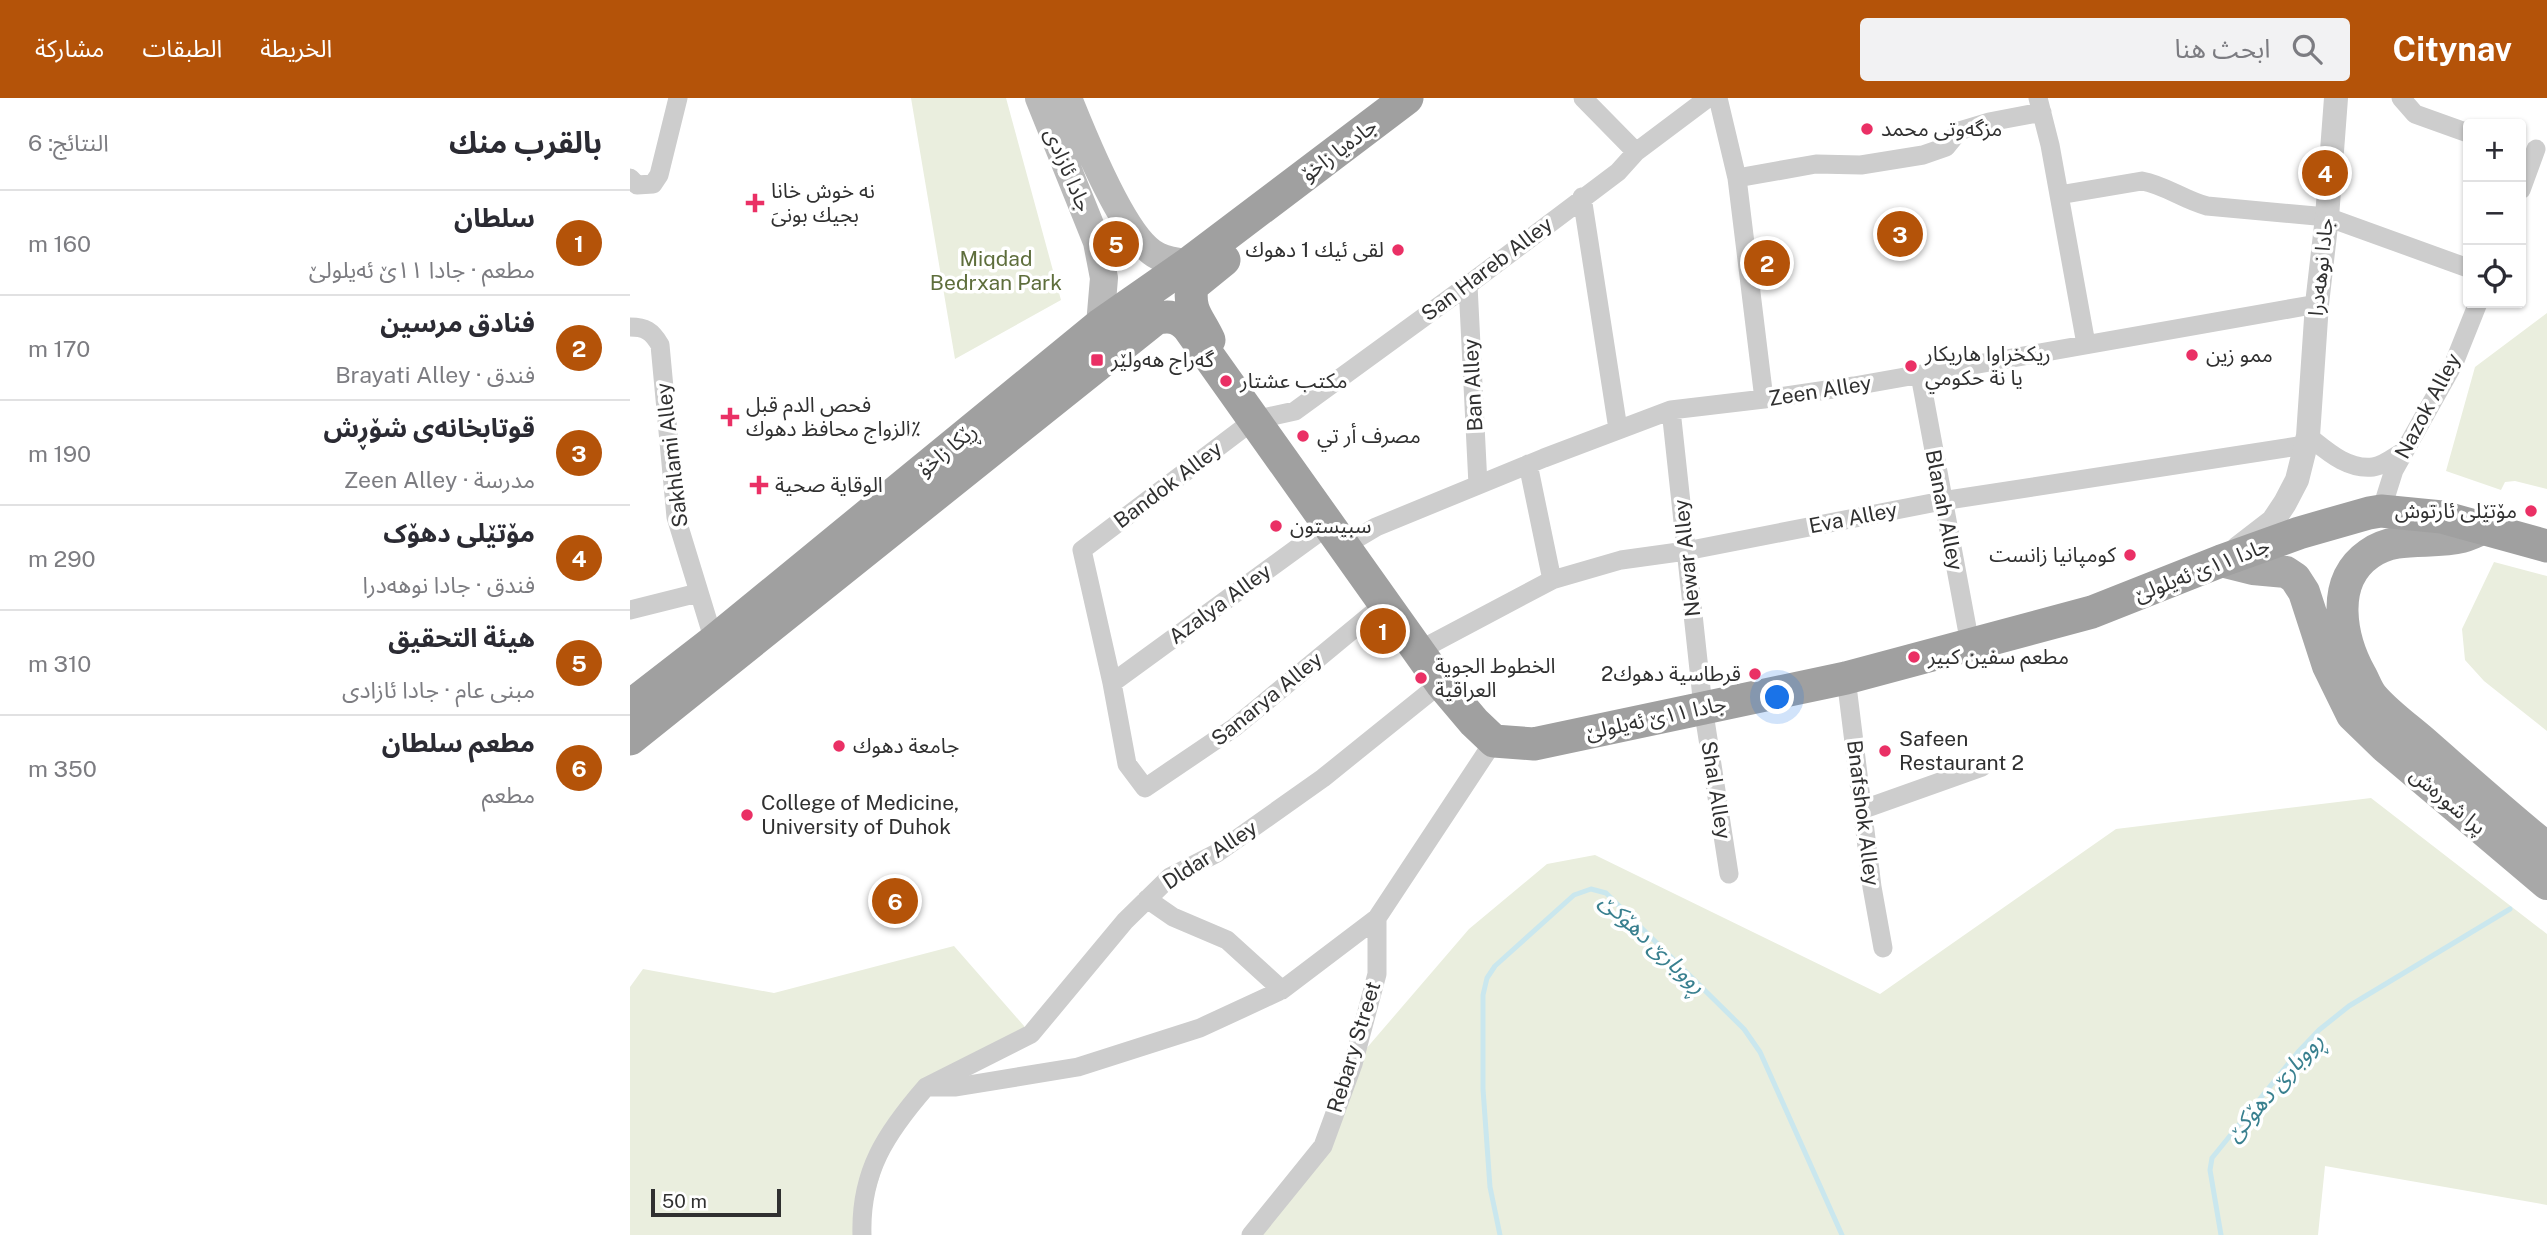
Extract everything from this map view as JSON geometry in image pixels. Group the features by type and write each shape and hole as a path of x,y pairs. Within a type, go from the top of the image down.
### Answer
{"highway":[{"name":"جادەیا زاخۆ","path":"1270,202 1407,98"},
{"name":"ڕێکا زاخۆ","path":"630,706 714,641 1100,325 1270,202"},
{"path":"1270,202 1265,219 1249,238 1192,286 1191,303 1194,316 1207,336 1222,374 1254,420 1441,683 1494,741"},
{"name":"ڕێکا زاخۆ","path":"630,739 1155,319 1170,317 1183,322 1222,374"},
{"name":"جادا ١١ێ ئه‌یلولێ","path":"1494,741 1534,744 1846,678 2092,612 2221,561 2309,530 2381,511 2442,517 2486,527 2547,547"}],"main road":[{"name":"جادا ئازادی","path":"1039,98 1097,242 1104,278 1100,325"},
{"name":"جادا ئازادی","path":"1068,98 1126,221 1147,249 1157,256 1189,263"},
{"path":"1097,242 1105,243 1120,236 1126,221"},
{"path":"2362,706 2344,629 2342,608 2351,573 2365,557 2388,545 2410,540 2460,538 2486,527"},
{"path":"2221,561 2253,569 2286,572 2299,583 2328,666 2362,706"},
{"name":"پرا شورەش","path":"2362,706 2547,848"},
{"name":"پرا شورەش","path":"2362,706 2385,747 2547,884"}],"street":[{"path":"630,178 637,185 653,184 659,174 678,98"},
{"path":"1583,98 1636,152"},
{"name":"San Hareb Alley","path":"1254,420 1295,411 1618,172 1636,152 1708,98"},
{"path":"1717,98 1737,178 1764,400"},
{"name":"جادا نوهەدرا","path":"2221,561 2273,521 2297,480 2307,441 2336,98"},
{"path":"2400,98 2415,114 2463,131"},
{"path":"1737,178 1816,164 1861,165 1923,155 1946,147 1959,131 2040,105 2086,344"},
{"path":"2524,182 2535,148"},
{"path":"2059,195 2142,181 2155,183 2189,202 2207,206 2327,217 2463,266"},
{"path":"1582,197 1618,429"},
{"name":"Ban Alley","path":"1468,285 1478,485"},
{"name":"Zeen Alley","path":"1337,536 1376,527 1528,464 1671,410 1764,400 1920,375 2317,304"},
{"name":"Nazok Alley","path":"2381,511 2394,470 2454,363 2476,308"},
{"name":"Sakhlami Alley","path":"630,327 642,327 654,333 660,345 676,517 714,641"},
{"name":"Blanah Alley","path":"1920,375 1941,501 1970,645"},
{"name":"Newar Alley","path":"1671,410 1703,707"},
{"name":"Bandok Alley","path":"1112,683 1082,550 1254,420"},
{"path":"2307,441 2356,466 2375,467 2405,451"},
{"name":"Eva Alley","path":"1419,651 1552,580 1621,560 1685,551 1941,501 2307,441"},
{"path":"1528,464 1552,580"},
{"name":"Azalya Alley","path":"1112,683 1337,536"},
{"path":"630,610 698,593"},
{"name":"Sanarya Alley","path":"1112,683 1127,764 1144,788 1235,727 1385,603"},
{"name":"Bnafshok Alley","path":"1846,678 1872,887 1883,948"},
{"name":"Dldar Alley","path":"926,1087 1031,1034 1125,920 1170,877 1217,853 1323,778 1441,683"},
{"name":"Shal Alley","path":"1703,707 1729,874"},
{"path":"862,1235 862,1210 872,1166 896,1121 926,1087 956,1087 1078,1067 1200,1028 1282,990 1377,918 1494,741"},
{"path":"1864,809 1982,767"},
{"path":"1147,899 1173,917 1227,940 1282,990"},
{"name":"Rebary Street","path":"1251,1235 1323,1146 1353,1064 1377,974 1377,918"}],"green space":[{"name":"Miqdad Bedrxan Park","path":"911,98 1006,98 1061,300 955,359"},
{"path":"2547,313 2547,489 2515,481 2505,482 2501,490 2446,471 2475,367"},
{"path":"2494,562 2547,576 2547,731 2484,681 2465,660 2462,629"},
{"path":"2371,798 2547,934 2547,1205 2325,1166 2318,1235 1251,1235 1323,1146 1353,1064 1469,929 1547,864 1595,855 1880,994 2116,829"},
{"path":"954,946 1031,1034 926,1087 896,1121 862,1235 630,1235 630,987 643,969 774,993"}],"waterway":[{"name":"ڕووبارێ دهۆكێ","path":"1500,1235 1490,1187 1483,1089 1483,995 1487,978 1495,966 1574,895 1591,889 1606,893 1744,1029 1760,1052 1842,1235"},
{"name":"ڕووبارێ دهۆكێ","path":"2221,1235 2210,1170 2212,1158 2298,1052 2319,1030 2349,1006 2510,909"}],"place":[{"name":"مزگەوتی محمد","path":"1867,129"},
{"name":"مۆتێلی دهۆک","path":"2325,173"},
{"name":"نه خوش خانا بجيك بونىَ","path":"755,203"},
{"name":"قوتابخانەی شۆڕش","path":"1900,234"},
{"name":"هيئة التحقيق","path":"1116,244"},
{"name":"لقى ئيك 1 دهوك","path":"1398,250"},
{"name":"فنادق مرسين","path":"1767,263"},
{"name":"ممو زين","path":"2192,355"},
{"name":"گەراج هەولێر","path":"1097,360"},
{"name":"ريكخراوا هاريكار يا نة حكومي","path":"1911,366"},
{"name":"مكتب عشتار","path":"1226,381"},
{"name":"فحص الدم قبل الزواج محافظ دهوك٪","path":"730,417"},
{"name":"مصرف أر تي","path":"1303,436"},
{"name":"الوقایة صحیة","path":"759,485"},
{"name":"مۆتێلی ئارتوش","path":"2531,511"},
{"name":"سبيستون","path":"1276,526"},
{"name":"كومپانيا زانست","path":"2130,555"},
{"name":"سلطان","path":"1383,631"},
{"name":"مطعم سفين كبير","path":"1914,657"},
{"name":"قرطاسية دهوك2","path":"1755,674"},
{"name":"الخطوط الجوية العراقية","path":"1421,678"},
{"name":"جامعة دهوك","path":"839,746"},
{"name":"Safeen Restaurant 2","path":"1885,751"},
{"name":"College of Medicine, University of Duhok","path":"747,815"},
{"name":"مطعم سلطان","path":"895,901"}]}
